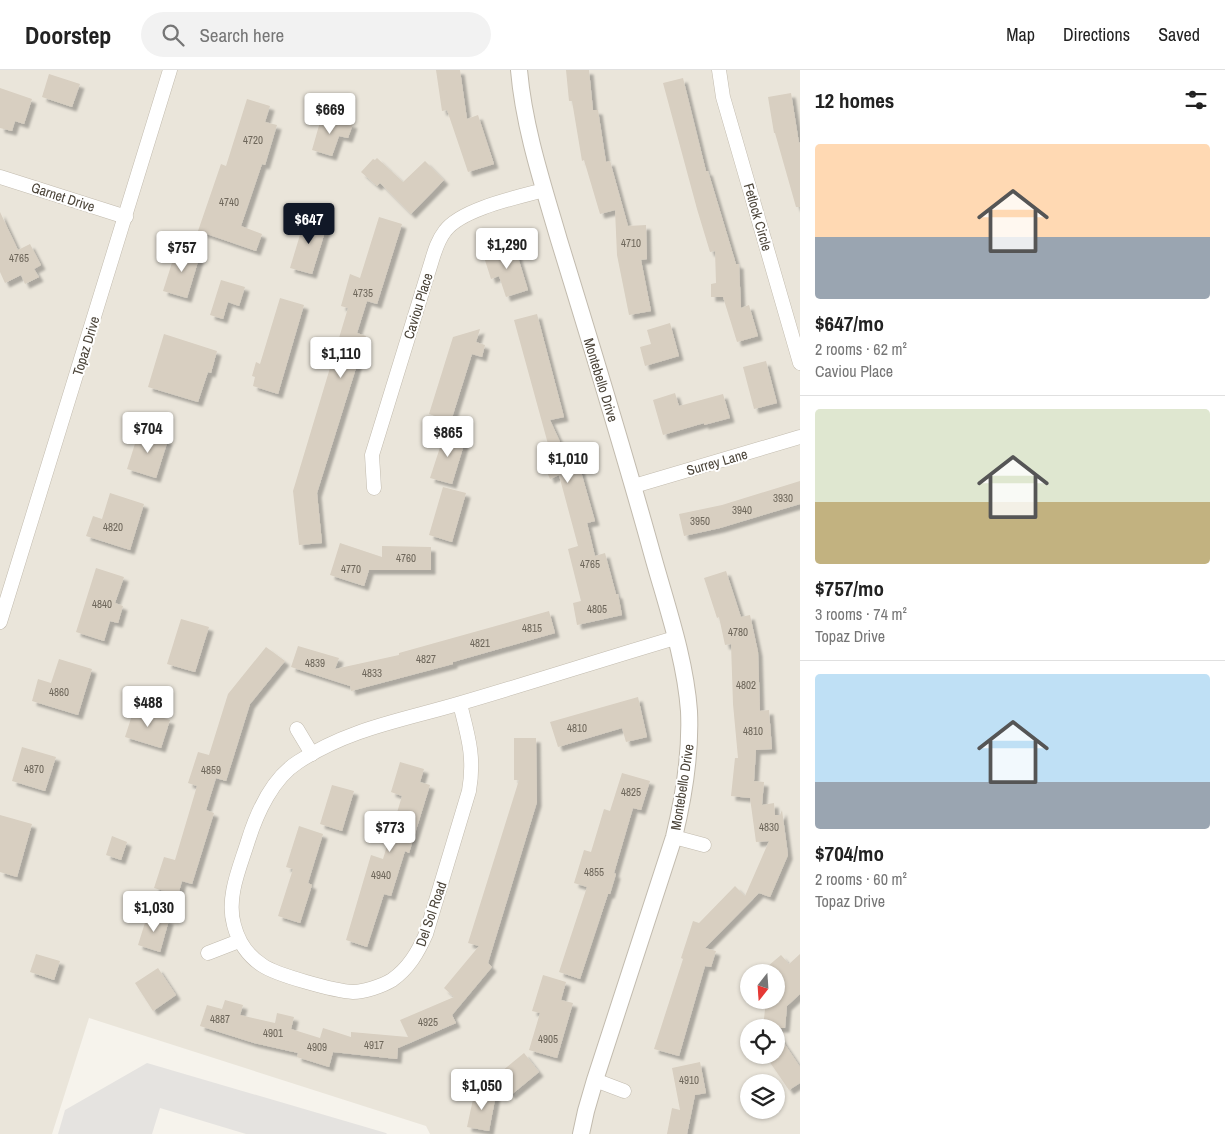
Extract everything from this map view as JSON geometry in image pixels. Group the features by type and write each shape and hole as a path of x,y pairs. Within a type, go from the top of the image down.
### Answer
{"street":[{"name":"Topaz Drive","path":"0,622 170,70"},
{"name":"Montebello Drive","path":"519,70 524,107 544,190 634,486 675,638 687,689 690,736 683,796 674,837 595,1080 581,1134"},
{"name":"Fetlock Circle","path":"719,70 723,97 800,363"},
{"name":"Garnet Drive","path":"0,177 126,217"},
{"name":"Caviou Place","path":"374,488 372,455 439,240 445,230 456,221 474,212 544,190"},
{"name":"Surrey Lane","path":"634,486 800,437"},
{"name":"Del Sol Road","path":"460,704 472,756 473,773 470,791 426,934 417,954 406,969 391,981 373,988 354,992 335,989 284,975 262,966 239,941 233,924 231,905 233,890 253,825 280,778 296,763 334,741 356,732 460,704 675,638"},
{"path":"297,729 312,754"},
{"name":"Montebello Drive","path":"674,837 704,845"},
{"path":"208,953 239,941"},
{"path":"595,1080 624,1091"}],"shaded area":[{"path":"0,70 800,70 800,1134 430,1134 426,1126 89,1018 52,1134 0,1134"},
{"path":"147,1063 387,1134 246,1134 160,1108 152,1134 58,1134 65,1110"}],"building":[{"path":"436,70 460,70 467,119 478,115 494,164 468,172 447,110 442,111"},
{"path":"566,70 589,70 593,110 598,110 606,162 610,161 628,226 646,225 647,259 641,260 651,311 629,315 617,255 615,210 600,214 584,160 582,161 572,101 569,101"},
{"path":"49,74 80,84 72,107 42,97"},
{"path":"683,78 706,171 708,171 736,264 739,264 741,308 749,305 758,336 737,342 723,297 711,297 711,284 716,283 715,251 710,252 663,83"},
{"path":"0,88 32,99 24,124 15,121 12,131 0,128"},
{"path":"791,93 800,142 800,207 796,207 774,133 768,97"},
{"path":"247,99 270,106 265,122 277,125 265,165 262,164 241,226 262,234 256,251 198,231 221,164 226,166"},
{"path":"322,115 353,124 348,138 339,136 332,156 312,150"},
{"path":"377,158 403,182 425,161 444,180 411,214 380,183 377,186 361,172 373,159"},
{"path":"0,212 18,250 30,244 41,265 34,269 39,277 25,284 21,275 5,283 0,272"},
{"path":"306,215 328,222 312,274 290,268"},
{"path":"379,217 402,224 377,304 367,301 357,333 366,336 317,493 322,543 299,545 293,491 348,308 341,306 350,274 360,278"},
{"path":"514,244 528,290 506,297 499,276 491,279 483,254"},
{"path":"177,247 200,255 187,298 163,291"},
{"path":"221,280 245,287 239,306 228,302 223,319 210,315"},
{"path":"280,298 304,305 278,394 253,386 255,377 252,376 256,362 260,364"},
{"path":"537,314 564,417 550,420 566,455 573,451 580,468 595,521 587,523 595,556 605,553 616,594 618,594 622,615 577,625 573,603 581,601 568,549 578,546 559,475 550,479 537,449 548,444 514,320"},
{"path":"670,323 679,356 645,366 640,347 651,344 647,330"},
{"path":"480,329 476,342 485,345 482,357 472,354 451,421 429,414 453,337"},
{"path":"164,334 217,351 211,373 208,372 198,402 148,387"},
{"path":"766,361 777,403 754,409 743,367"},
{"path":"675,393 679,406 723,394 730,418 704,425 704,423 663,435 653,400"},
{"path":"139,431 168,440 156,478 127,469"},
{"path":"445,432 466,438 452,484 430,478"},
{"path":"800,481 800,504 720,528 684,536 679,514 722,505"},
{"path":"443,487 466,493 452,542 429,535"},
{"path":"110,493 144,504 130,550 86,536 93,516 102,519"},
{"path":"340,543 382,557 382,546 431,547 431,570 369,570 364,586 330,575"},
{"path":"96,568 124,577 115,603 123,606 118,623 110,621 104,641 76,632"},
{"path":"726,571 741,617 750,615 758,652 760,711 769,710 772,749 756,750 754,781 764,782 762,805 774,803 775,815 780,815 782,810 788,855 770,897 759,893 705,948 716,951 711,967 705,966 679,1056 654,1049 683,959 681,958 693,921 699,923 735,886 745,896 769,841 756,842 750,798 731,796 735,758 738,758 733,704 731,644 725,645 719,617 717,618 704,578"},
{"path":"549,611 555,633 453,662 453,664 351,691 350,686 291,667 298,646 339,658 335,669 399,655 399,653"},
{"path":"181,619 209,627 195,672 167,664"},
{"path":"266,647 285,661 250,704 226,781 216,778 206,810 214,813 192,884 182,881 178,895 154,888 164,857 175,860 197,786 188,783 198,752 209,755 228,694"},
{"path":"59,659 92,669 78,715 32,701 38,679 51,683"},
{"path":"638,697 647,737 626,742 622,728 558,747 550,722"},
{"path":"134,709 170,720 161,748 125,737"},
{"path":"514,738 536,738 537,802 488,963 492,967 452,1015 456,1023 398,1048 397,1059 333,1052 329,1067 297,1057 298,1053 254,1043 200,1026 207,1005 222,1009 225,1000 243,1005 240,1015 275,1023 277,1013 294,1017 291,1029 320,1038 323,1028 351,1037 351,1032 408,1037 400,1020 454,997 444,988 479,946 468,943 519,780 514,780"},
{"path":"22,747 56,757 45,791 12,781"},
{"path":"400,762 424,769 420,782 430,785 409,853 405,851 391,896 384,894 367,947 346,940 371,855 383,859 402,796 391,792"},
{"path":"622,773 650,781 641,810 633,808 614,873 616,874 610,894 608,894 580,979 559,972 587,887 574,883 584,850 591,852 604,809 610,811"},
{"path":"332,785 354,791 342,831 320,824"},
{"path":"0,815 32,824 17,877 0,872"},
{"path":"299,826 323,834 308,883 312,885 300,923 278,916 293,869 286,867"},
{"path":"112,836 127,842 121,860 106,855"},
{"path":"148,913 169,920 160,952 138,945"},
{"path":"36,954 60,961 54,980 30,972"},
{"path":"800,954 800,994 787,1006 785,1028 785,1019 764,1019 765,1009 785,1009 785,964 770,964 781,955 789,964"},
{"path":"158,968 176,995 153,1011 135,983"},
{"path":"543,975 566,982 561,1000 573,1003 557,1058 529,1050 540,1013 532,1011"},
{"path":"785,1044 800,1067 800,1083 789,1090 785,1084 785,1074 778,1074 771,1064 785,1064"},
{"path":"524,1053 539,1072 511,1095 496,1076"},
{"path":"700,1062 706,1093 695,1095 687,1134 667,1134 672,1108 680,1110 672,1068"},
{"path":"475,1090 496,1094 489,1131 467,1127"}]}
